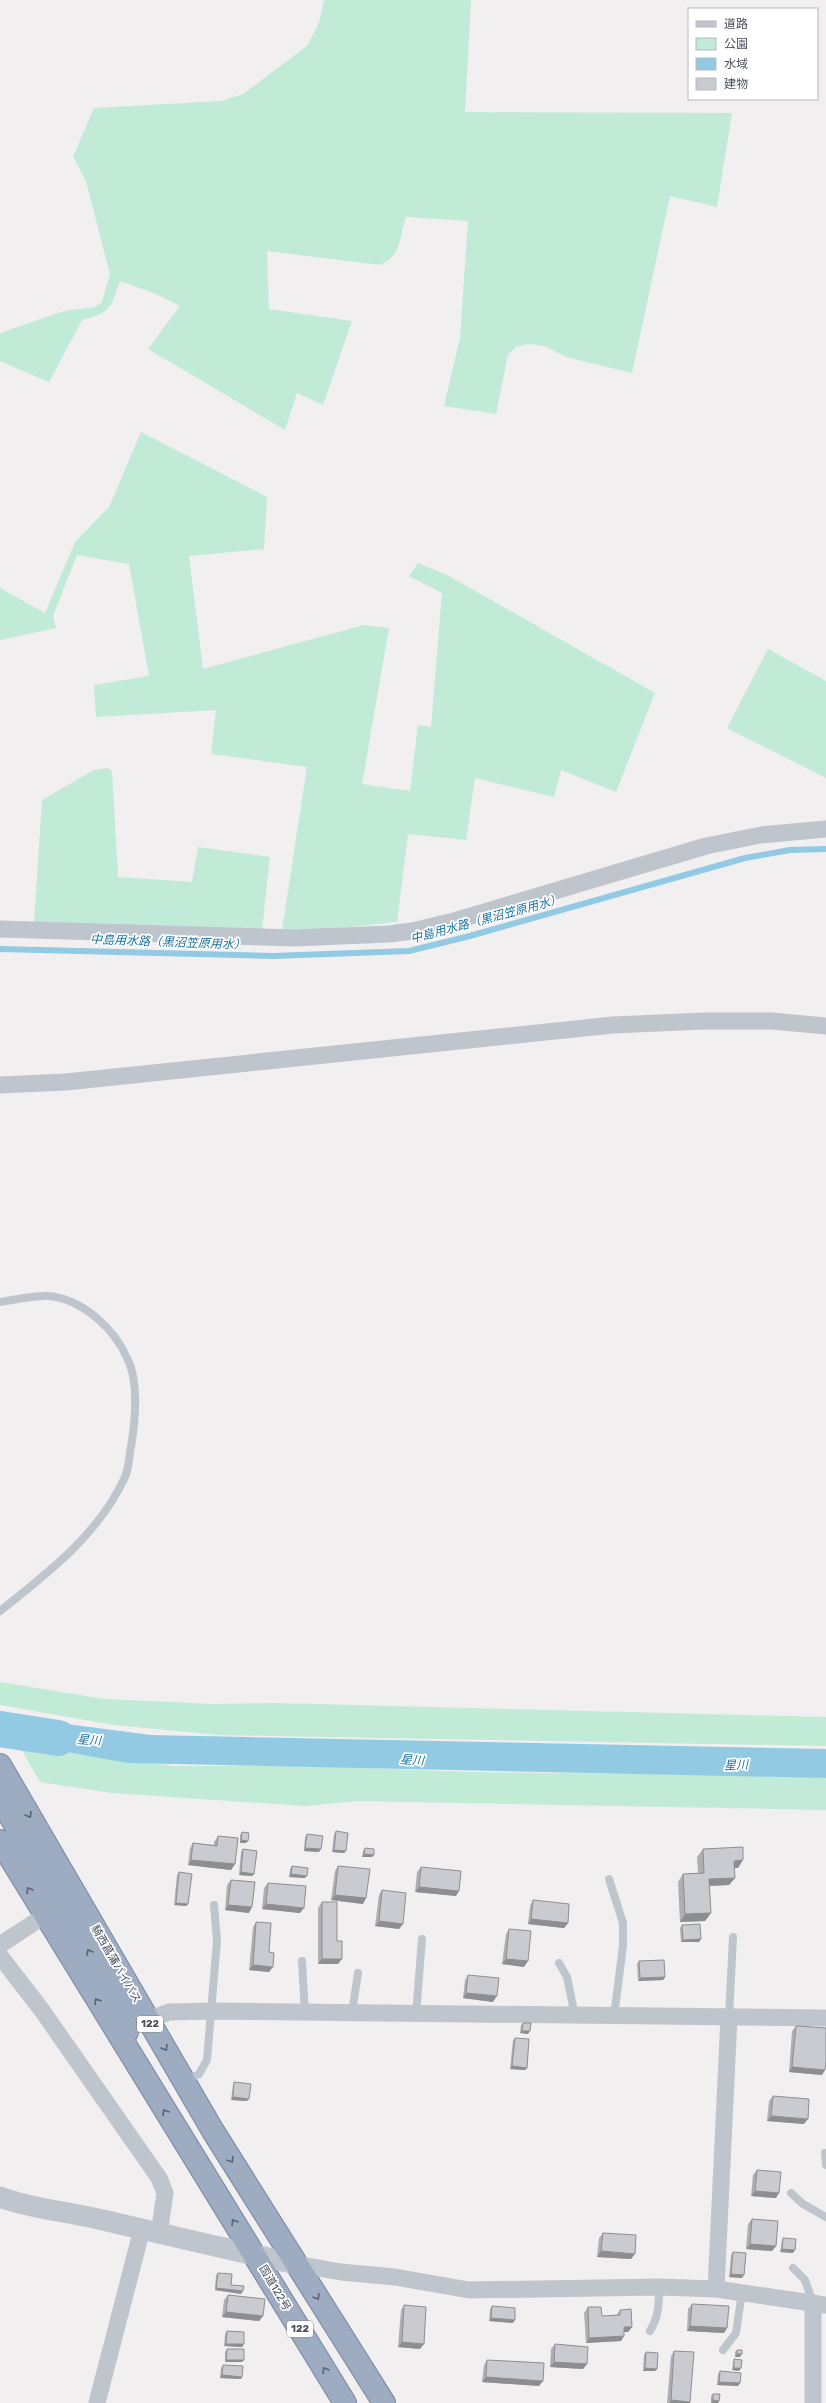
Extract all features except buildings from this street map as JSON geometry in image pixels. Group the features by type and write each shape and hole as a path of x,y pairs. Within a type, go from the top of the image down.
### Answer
{"highway":[{"name":"騎西菖蒲バイパス","path":"3,1782 296,2264"},
{"path":"3,1782 124,2020 136,2064"},
{"name":"122","path":"0,1841 44,1916 255,2255"},
{"name":"国道122号","path":"255,2255 345,2403"},
{"name":"122","path":"296,2264 384,2403"}],"street":[{"path":"0,929 294,938 397,933 454,921 706,846 761,835 826,829"},
{"path":"0,1085 66,1082 612,1025 704,1021 772,1021 826,1026"},
{"path":"0,1945 44,1916"},
{"path":"0,1956 45,2016 159,2178 165,2193 150,2231 97,2403"},
{"path":"148,2020 169,2012 213,2011 305,2014 826,2018"},
{"path":"716,2289 729,2017"},
{"path":"0,2197 18,2204 150,2231 296,2264 341,2272 395,2277 469,2290 659,2287 716,2289 820,2304 813,2403"}],"lane":[{"path":"0,1302 48,1296 76,1305 94,1315 115,1337 129,1360 134,1389 134,1427 125,1476 96,1525 49,1573 0,1611"},
{"path":"609,1879 623,1923 624,1946 614,2016"},
{"path":"184,2081 199,2074 208,2060 213,2011 217,1941 214,1905"},
{"path":"729,2017 732,1937"},
{"path":"416,2014 422,1938"},
{"path":"302,1961 305,2014"},
{"path":"559,1963 567,1977 575,2016"},
{"path":"352,2014 358,1972"},
{"path":"825,2153 826,2165"},
{"path":"791,2193 803,2204 826,2217"},
{"path":"793,2268 805,2280 820,2304"},
{"path":"650,2331 656,2320 659,2309 659,2287"},
{"path":"723,2350 736,2333 742,2292"}],"green space":[{"path":"324,0 471,0 465,112 732,113 717,207 670,196 632,373 566,357 545,346 528,344 516,347 508,355 496,414 444,406 460,338 468,221 406,217 396,251 392,257 380,265 267,251 269,309 352,321 323,405 297,393 285,430 148,349 180,306 156,294 120,281 108,308 99,314 82,320 49,382 0,361 0,333 64,311 95,307 102,302 110,274 86,181 73,157 94,108 221,101 243,94 307,46 319,23"},
{"path":"141,432 267,497 264,549 189,556 203,669 364,625 389,628 362,784 410,791 418,725 431,727 442,593 409,576 418,563 447,575 655,693 616,792 561,770 554,797 475,778 466,840 408,834 397,922 331,929 282,930 307,767 211,754 216,710 96,717 94,685 149,676 129,564 77,555 53,616 56,628 0,640 0,588 45,613 75,542 109,507"},
{"path":"768,649 826,681 826,778 727,728"},
{"path":"108,768 112,771 118,877 192,882 198,847 270,857 262,930 34,923 42,800 94,770"},
{"path":"0,1682 104,1699 215,1704 275,1703 826,1717 826,1746 218,1735 114,1725 0,1705"},
{"path":"20,1747 175,1766 301,1766 474,1772 826,1776 826,1810 358,1801 305,1806 112,1793 40,1782"}],"water":[{"path":"0,1711 59,1723 151,1735 826,1749 826,1778 128,1763 16,1743 0,1715"}],"waterway":[{"name":"中島用水路（黒沼笠原用水）","path":"0,949 273,956 409,951 466,937 745,858 790,850 826,849"},
{"name":"星川","path":"0,1729 58,1738"}]}
